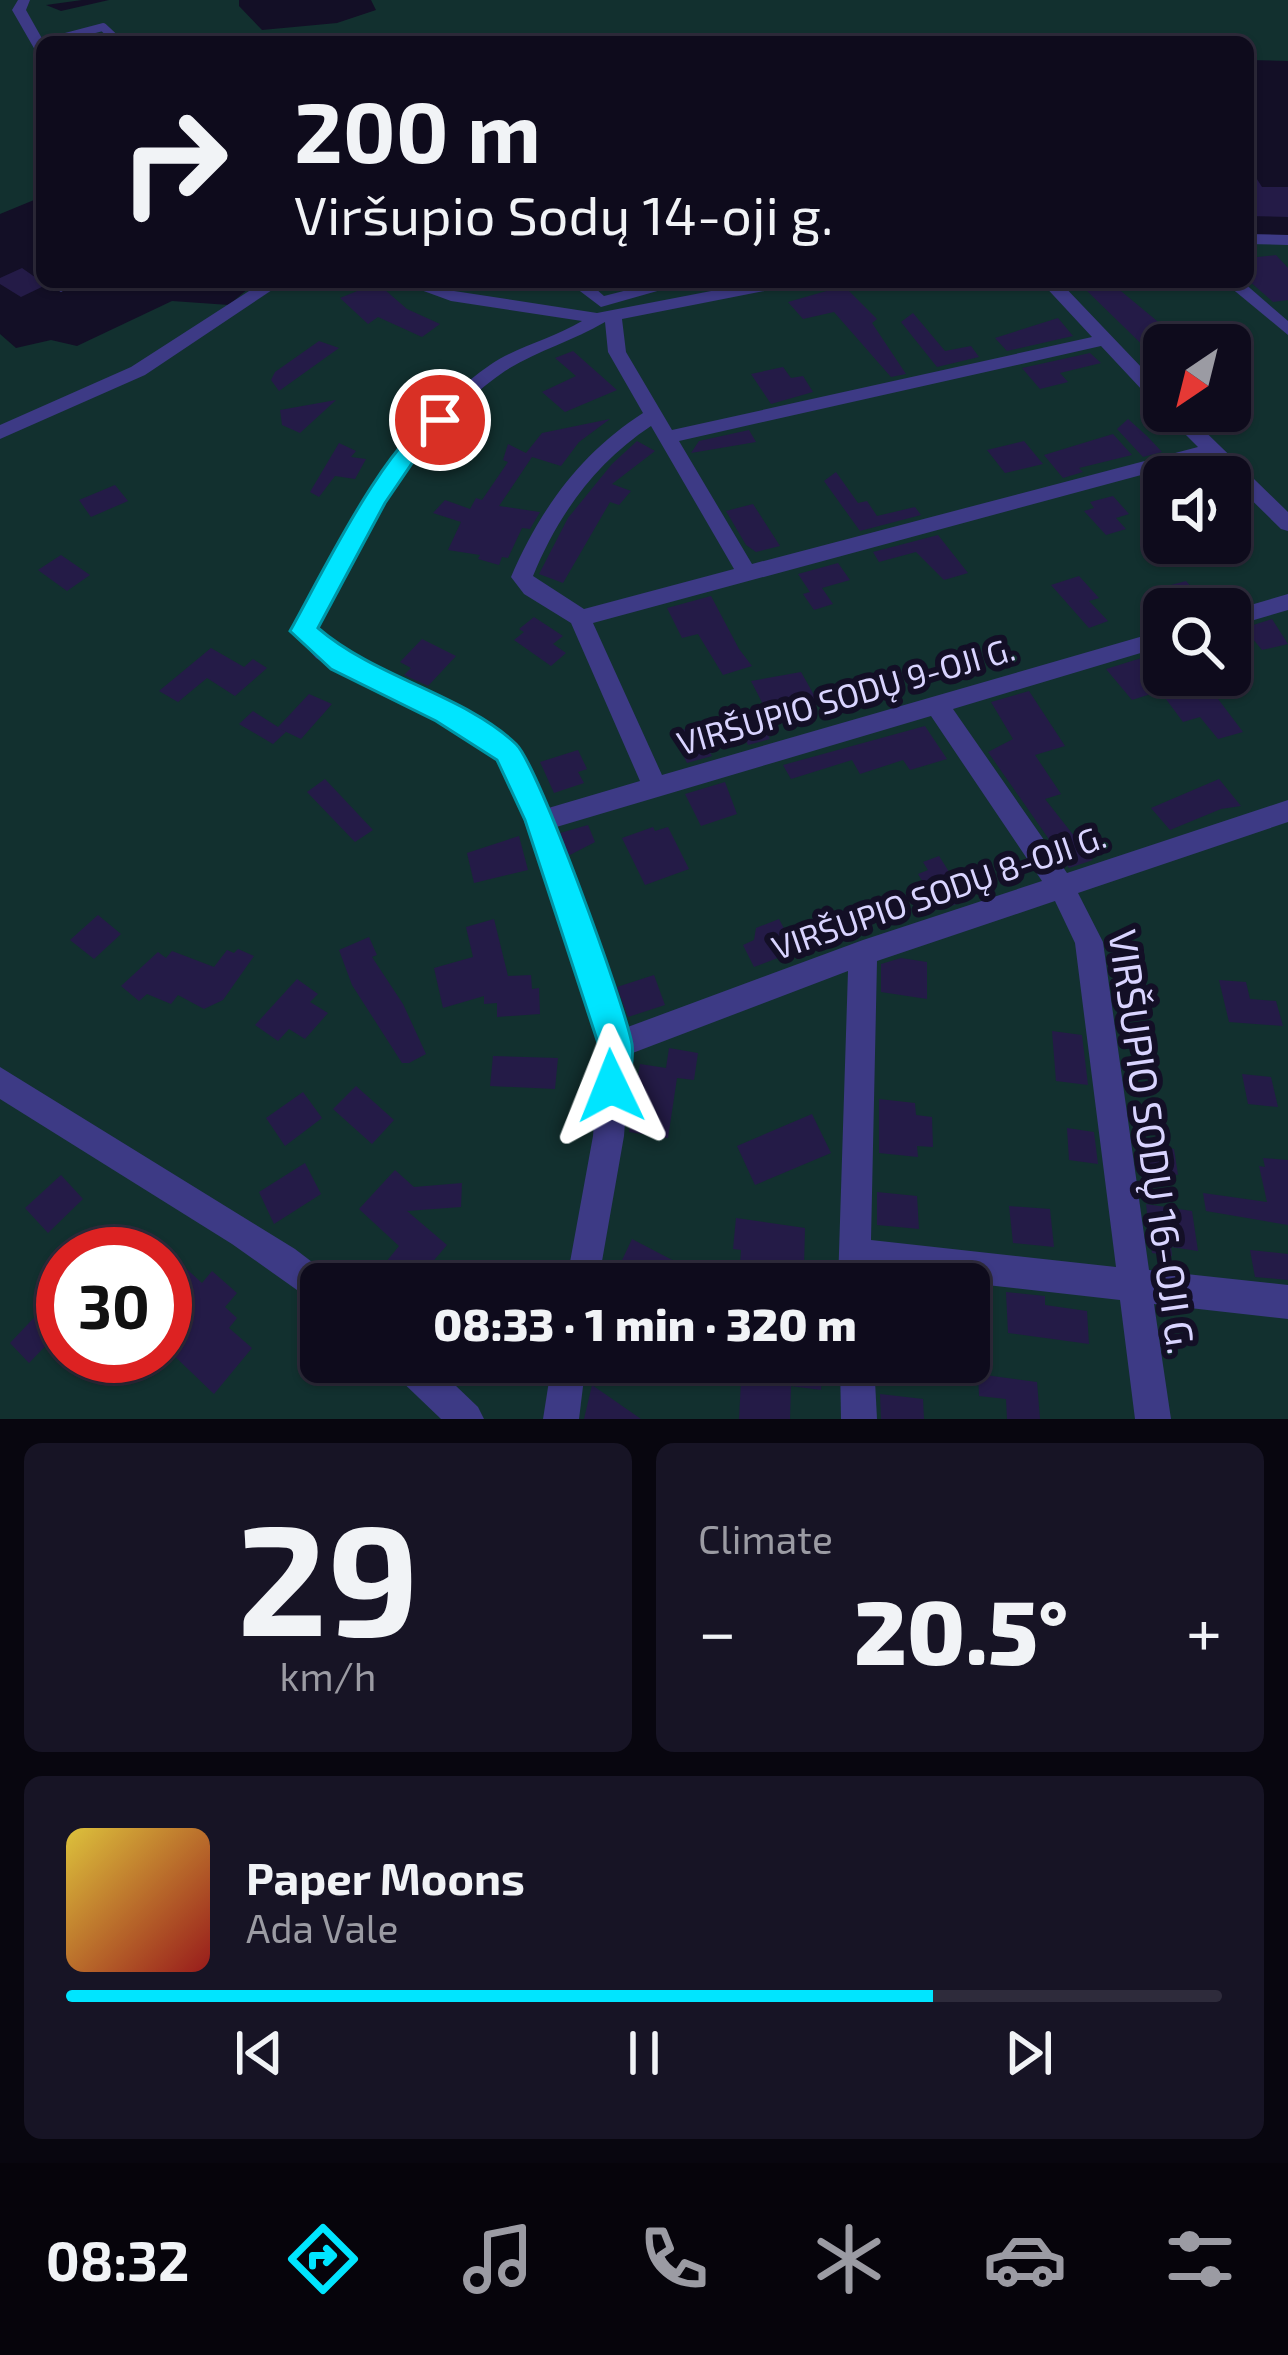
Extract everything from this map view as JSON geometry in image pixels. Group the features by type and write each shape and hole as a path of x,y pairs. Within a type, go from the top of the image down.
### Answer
{"street":[{"path":"24,0 19,10 22,20 36,37"},
{"path":"1254,239 1288,240"},
{"path":"0,433 138,371 265,288"},
{"path":"426,288 451,296 605,318"},
{"path":"584,288 601,302 656,288"},
{"path":"1056,288 1143,380"},
{"path":"1240,288 1288,330"},
{"path":"586,1263 616,1046 540,820 508,753 446,713 340,662 303,631 364,518 409,451 499,367 605,318 700,290"},
{"path":"605,318 614,345 746,572"},
{"path":"667,437 1104,340"},
{"path":"654,415 612,443 557,506 522,577 529,588 565,603 580,618 1211,450"},
{"path":"1193,432 1288,524"},
{"path":"1251,613 1288,602"},
{"name":"VIRŠUPIO SODŲ 9-OJI G.","path":"580,618 655,787 1143,644"},
{"name":"VIRŠUPIO SODŲ 16-OJI G.","path":"936,704 1062,888 1081,920 1095,965 1153,1419"},
{"path":"540,820 655,787"},
{"name":"VIRŠUPIO SODŲ 8-OJI G.","path":"616,1046 862,953 1287,814"},
{"path":"853,1263 862,953"},
{"path":"0,1081 47,1115 218,1215 300,1275"},
{"path":"990,1276 1137,1284 1288,1302"},
{"path":"428,1383 466,1419"},
{"path":"561,1419 566,1383"},
{"path":"858,1383 860,1419"}],"lane":[{"path":"73,36 103,27 113,36"}],"green space":[{"path":"0,0 82,0 46,5 61,11 109,0 239,0 239,6 262,30 337,23 376,10 371,0 1288,0 1288,61 1254,60 1254,36 36,36 36,203 0,214"},
{"path":"1254,242 1288,242 1288,1419 0,1419 0,334 16,348 51,340 77,346 172,301 229,305 249,288 1254,288"}],"building":[{"path":"1254,174 1262,187 1288,187 1288,217 1254,216"},
{"path":"1276,255 1288,268 1288,300 1273,302 1254,285 1254,257"},
{"path":"22,268 36,278 40,288 21,297 0,284 0,278"},
{"path":"365,288 383,288 407,309 440,324 422,337 378,317 368,324 340,298"},
{"path":"846,288 877,319 872,323 906,374 891,377 834,312 803,319 788,302"},
{"path":"1084,288 1117,288 1161,324 1143,324 1143,346"},
{"path":"913,313 945,351 971,346 979,357 937,367 901,322"},
{"path":"1058,318 1073,336 1007,351 995,338"},
{"path":"319,341 339,348 279,391 271,380 275,372"},
{"path":"573,351 617,390 565,412 542,392 576,376 555,358"},
{"path":"1090,353 1101,363 1060,373 1068,382 1040,389 1022,368"},
{"path":"783,367 791,378 803,376 813,392 771,404 751,374"},
{"path":"336,400 300,433 282,425 280,410"},
{"path":"610,419 579,442 561,466 532,457 499,506 540,512 530,529 522,528 508,558 502,557 499,565 478,559 480,555 448,550 461,522 433,513 445,500 470,509 476,498 482,500 508,462 503,460 508,444 526,453 542,433"},
{"path":"1128,419 1162,452 1143,457 1117,429"},
{"path":"749,430 756,442 691,453 699,441"},
{"path":"1113,434 1132,455 1079,468 1083,472 1063,478 1044,455"},
{"path":"637,441 655,451 612,484 631,491 619,505 610,502 563,583 539,574 568,518"},
{"path":"1024,441 1043,464 1005,473 987,450"},
{"path":"339,443 356,451 351,457 366,459 355,479 335,476 319,497 310,492"},
{"path":"836,472 858,503 867,501 877,516 915,507 921,515 860,531 824,481"},
{"path":"115,485 128,501 91,517 79,500"},
{"path":"1113,496 1129,514 1116,518 1126,529 1106,535 1084,511 1094,508 1090,502"},
{"path":"753,504 780,546 756,552 746,545 726,511"},
{"path":"938,535 968,573 944,580 916,552 879,562 873,552"},
{"path":"61,555 90,575 67,591 38,570"},
{"path":"838,563 850,580 822,588 833,604 814,610 803,594 810,592 798,574"},
{"path":"1079,576 1099,598 1089,601 1108,621 1089,628 1051,585"},
{"path":"1186,581 1192,588 1160,588"},
{"path":"711,596 752,666 723,675 698,634 682,638 667,608"},
{"path":"534,617 563,636 553,644 566,653 551,666 514,640"},
{"path":"1272,619 1288,644 1262,650 1251,637 1251,626"},
{"path":"422,639 456,656 428,686 404,675 411,668 400,662"},
{"path":"211,648 244,667 253,659 267,668 235,696 207,678 178,702 159,691"},
{"path":"1143,658 1144,696 1132,700 1106,669"},
{"path":"801,672 818,702 769,716 751,681"},
{"path":"1029,691 1065,746 1035,755 1061,794 1045,799 1093,860 1069,868 988,752 1013,739 991,702"},
{"path":"309,694 332,704 301,739 280,729 286,732 273,744 239,724 253,711 278,727"},
{"path":"1164,696 1216,696 1243,732 1218,739 1200,717 1183,722"},
{"path":"758,714 770,739 748,745 736,720"},
{"path":"696,726 712,756 687,763 672,733"},
{"path":"925,726 947,759 910,770 903,760 860,774 852,760 791,779 783,765"},
{"path":"578,750 587,769 578,772 584,783 554,793 540,762"},
{"path":"325,779 373,830 355,842 307,792"},
{"path":"1219,779 1241,806 1170,830 1151,808"},
{"path":"725,782 737,814 701,826 685,794"},
{"path":"588,825 595,842 568,856 560,833"},
{"path":"653,827 655,831 668,827 689,869 645,885 622,838"},
{"path":"519,836 528,870 474,883 467,853"},
{"path":"939,856 967,900 940,910 918,874 928,870 923,862"},
{"path":"98,915 121,934 94,959 70,940"},
{"path":"494,919 508,976 531,975 532,989 539,988 540,1014 497,1017 497,1003 484,1004 484,996 443,1008 434,968 473,957 466,927"},
{"path":"779,919 796,951 754,967 743,945 754,940 756,928"},
{"path":"369,937 377,955 372,957 403,1004 426,1054 409,1063 402,1063 352,985 339,950"},
{"path":"238,949 254,956 223,1000 204,1009 178,995 171,1004 147,994 139,1001 121,986 158,952 166,958 172,951 214,967 227,950 234,953"},
{"path":"901,958 927,962 927,999 881,992 881,964"},
{"path":"654,975 665,1005 628,1017 617,987"},
{"path":"297,979 318,994 310,1002 328,1013 305,1039 289,1029 278,1041 255,1025"},
{"path":"1219,980 1246,982 1250,999 1276,1001 1283,1026 1229,1022"},
{"path":"1114,989 1145,992 1149,1018 1118,1016"},
{"path":"1052,1031 1082,1035 1088,1085 1056,1081"},
{"path":"669,1048 698,1053 694,1080 677,1078 668,1138 629,1132 640,1064 666,1068"},
{"path":"493,1056 558,1058 555,1089 490,1086"},
{"path":"1242,1074 1271,1077 1278,1107 1248,1104"},
{"path":"356,1086 394,1120 372,1144 333,1109"},
{"path":"303,1092 322,1118 285,1146 266,1118"},
{"path":"879,1099 915,1103 916,1115 932,1117 933,1147 917,1146 918,1157 879,1153"},
{"path":"812,1114 831,1153 755,1185 737,1146"},
{"path":"1067,1128 1094,1132 1098,1164 1069,1160"},
{"path":"1137,1145 1174,1149 1178,1175 1140,1167"},
{"path":"1263,1158 1288,1160 1288,1225 1206,1211 1203,1193 1267,1202 1259,1166 1265,1167"},
{"path":"305,1163 321,1194 274,1224 259,1192"},
{"path":"395,1170 414,1187 462,1183 461,1207 407,1211 447,1245 432,1263 387,1263 399,1246 359,1209"},
{"path":"61,1175 83,1199 54,1227 42,1227 25,1208"},
{"path":"877,1192 917,1196 919,1229 877,1225"},
{"path":"1146,1204 1192,1211 1198,1251 1171,1247 1172,1256 1152,1253"},
{"path":"1009,1206 1050,1209 1054,1247 1013,1243"},
{"path":"736,1218 805,1228 804,1263 740,1263 741,1250 733,1249"},
{"path":"632,1239 676,1262 676,1263 621,1263"},
{"path":"1250,1250 1288,1254 1288,1280 1255,1277"},
{"path":"212,1271 237,1293 225,1307 237,1318 229,1328 252,1348 214,1394 192,1373 192,1274 202,1283"},
{"path":"1006,1292 1045,1296 1045,1305 1087,1311 1089,1344 1008,1333"},
{"path":"36,1316 36,1356 29,1363 10,1343"},
{"path":"990,1376 1037,1382 1040,1419 1007,1419 1006,1399 979,1396 978,1383 990,1383"},
{"path":"741,1383 821,1383 821,1390 791,1386 790,1419 739,1419"},
{"path":"592,1385 641,1419 584,1419"},
{"path":"880,1394 923,1399 924,1419 881,1419"}],"route":[{"path":"440,420 409,451 375,500 303,631 340,662 446,713 508,753 540,820 616,1046 611,1086"}]}
